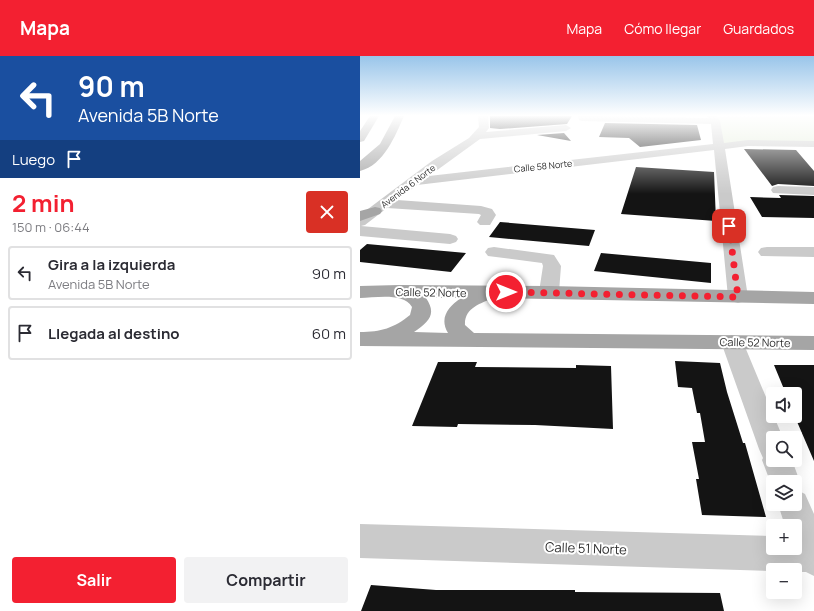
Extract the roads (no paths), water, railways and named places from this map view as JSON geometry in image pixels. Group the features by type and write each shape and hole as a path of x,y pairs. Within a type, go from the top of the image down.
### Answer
{"main road":[{"path":"360,167 376,155 387,142"},
{"path":"360,216 380,207"},
{"path":"368,339 404,330 415,323 421,315 422,308 418,301 399,291"},
{"name":"Calle 52 Norte","path":"360,292 549,292 814,298"},
{"path":"468,339 458,333 455,329 455,315 466,302 478,296 492,292"},
{"name":"Calle 52 Norte","path":"368,339 814,343"}],"street":[{"name":"Avenida 6 Norte","path":"360,222 436,164 468,142"},
{"path":"718,142 738,297"},
{"name":"Calle 58 Norte","path":"415,181 615,154 764,142 812,146"},
{"name":"Calle 58 Norte","path":"436,164 463,175"},
{"path":"778,190 814,191"},
{"path":"380,207 481,210 487,212 489,215 485,222"},
{"path":"360,231 450,239"},
{"path":"494,252 548,259 552,266 549,292"},
{"path":"766,252 814,252"},
{"path":"732,342 766,431"},
{"path":"797,511 813,556"},
{"name":"Calle 51 Norte","path":"360,541 813,556"}]}
